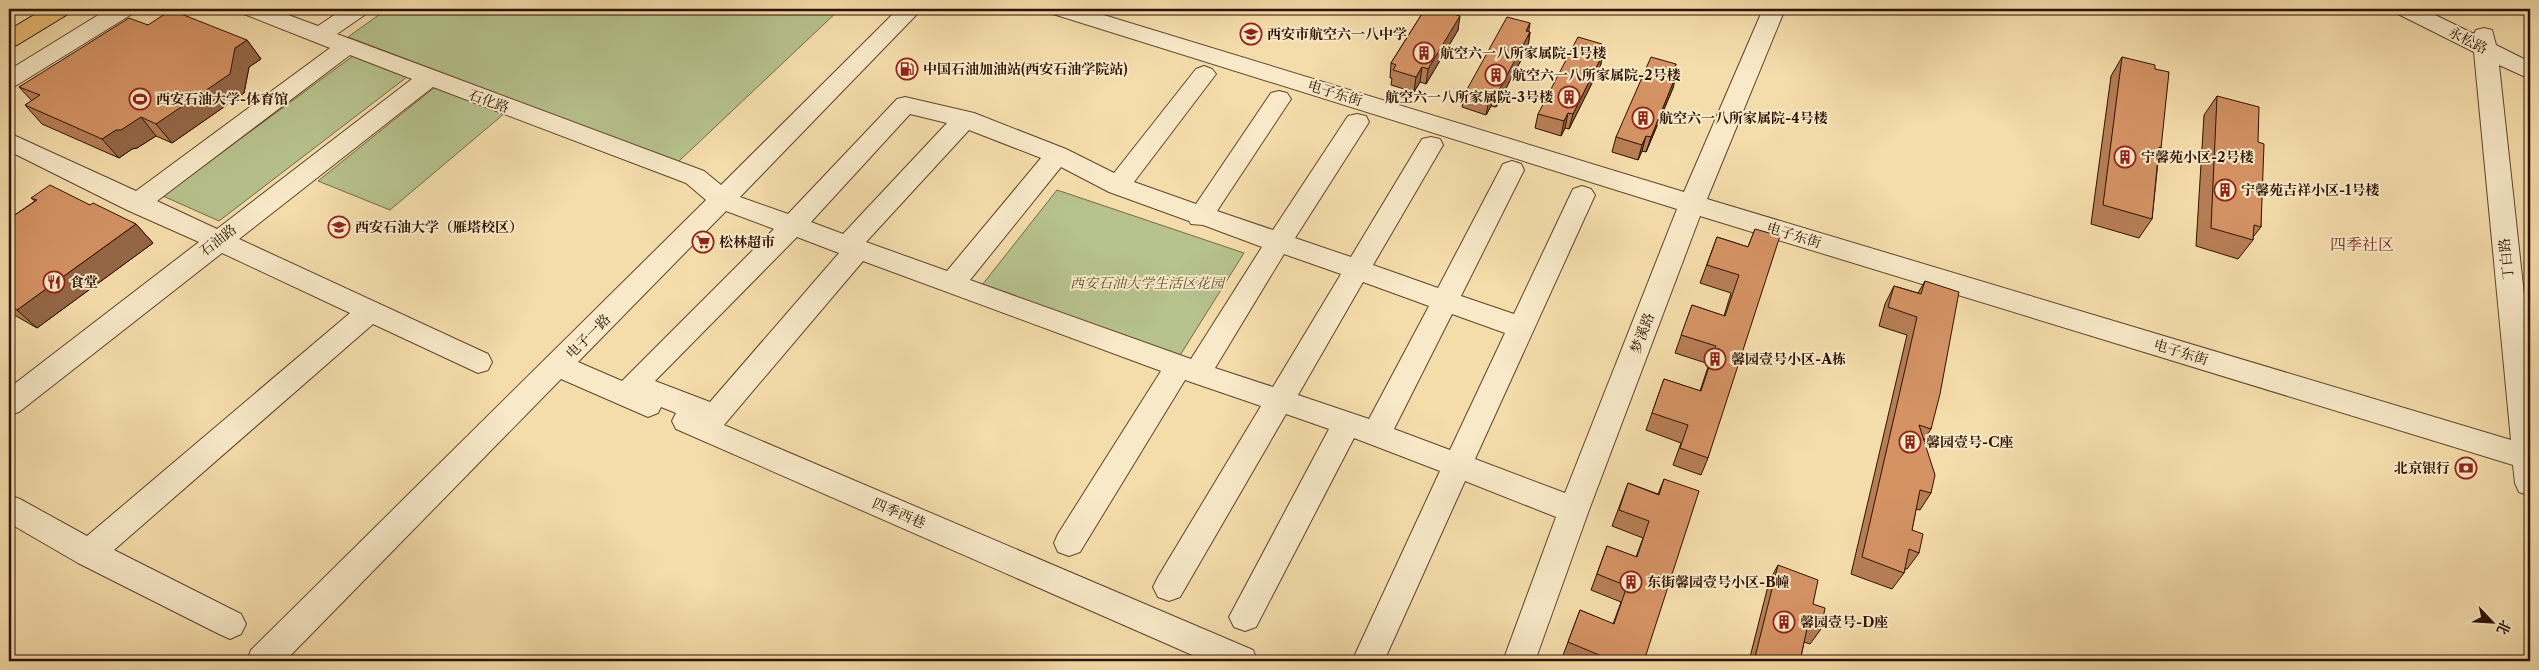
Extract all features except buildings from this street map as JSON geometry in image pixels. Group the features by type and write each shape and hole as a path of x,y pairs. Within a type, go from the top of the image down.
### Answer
{"main road":[{"path":"9,28 41,9"},
{"path":"9,40 60,9"}],"street":[{"path":"9,80 124,9"},
{"name":"石化路","path":"252,9 349,45 429,78 695,177 722,200"},
{"path":"320,35 358,9"},
{"name":"电子一路","path":"263,661 911,9"},
{"name":"电子东街","path":"1061,9 1692,204 2527,457"},
{"name":"梦溪路","path":"1520,661 1574,510 1692,204 1774,9"},
{"name":"永松路","path":"2406,9 2530,58"},
{"name":"永松路","path":"2431,9 2530,71"},
{"name":"丁白路","path":"2484,41 2530,483"},
{"path":"136,204 349,45"},
{"path":"1118,186 1204,74"},
{"name":"石油路","path":"9,404 429,78"},
{"path":"1200,217 1279,98"},
{"path":"965,119 853,247 716,416 634,385 792,225 906,105 965,119 1057,155 1118,186 1200,217 1520,328"},
{"path":"1069,543 1278,243 1357,122"},
{"path":"9,141 136,204 371,310 478,362"},
{"path":"1169,587 1431,144"},
{"path":"952,284 1057,155"},
{"path":"1376,434 1512,170"},
{"path":"1368,661 1582,195"},
{"path":"722,200 1188,370 1279,402 1347,423 1574,510"},
{"path":"89,553 371,310"},
{"name":"四季西巷","path":"558,366 1241,661"},
{"path":"1245,617 1347,423"},
{"path":"9,508 89,553 230,624"}],"green space":[{"path":"387,9 840,9 678,162 348,37"},
{"path":"353,56 407,77 219,221 163,196"},
{"path":"435,87 505,113 390,210 318,181"},
{"name":"西安石油大学生活区花园","path":"1057,190 1244,253 1179,357 982,285"}],"place":[{"name":"西安市航空六一八中学","path":"1251,34"},
{"name":"航空六一八所家属院-1号楼","path":"1424,53"},
{"name":"中国石油加油站(西安石油学院站)","path":"907,69"},
{"name":"航空六一八所家属院-2号楼","path":"1496,75"},
{"name":"航空六一八所家属院-3号楼","path":"1569,97"},
{"name":"西安石油大学-体育馆","path":"140,99"},
{"name":"航空六一八所家属院-4号楼","path":"1643,118"},
{"name":"宁馨苑小区-2号楼","path":"2125,157"},
{"name":"宁馨苑吉祥小区-1号楼","path":"2225,190"},
{"name":"西安石油大学（雁塔校区）","path":"339,227"},
{"name":"松林超市","path":"703,242"},
{"name":"食堂","path":"54,282"},
{"name":"馨园壹号小区-A栋","path":"1715,359"},
{"name":"馨园壹号-C座","path":"1910,442"},
{"name":"北京银行","path":"2466,468"},
{"name":"东街馨园壹号小区-B幢","path":"1631,582"},
{"name":"馨园壹号-D座","path":"1784,622"}],"district":[{"name":"四季社区","path":"2362,244"}]}
